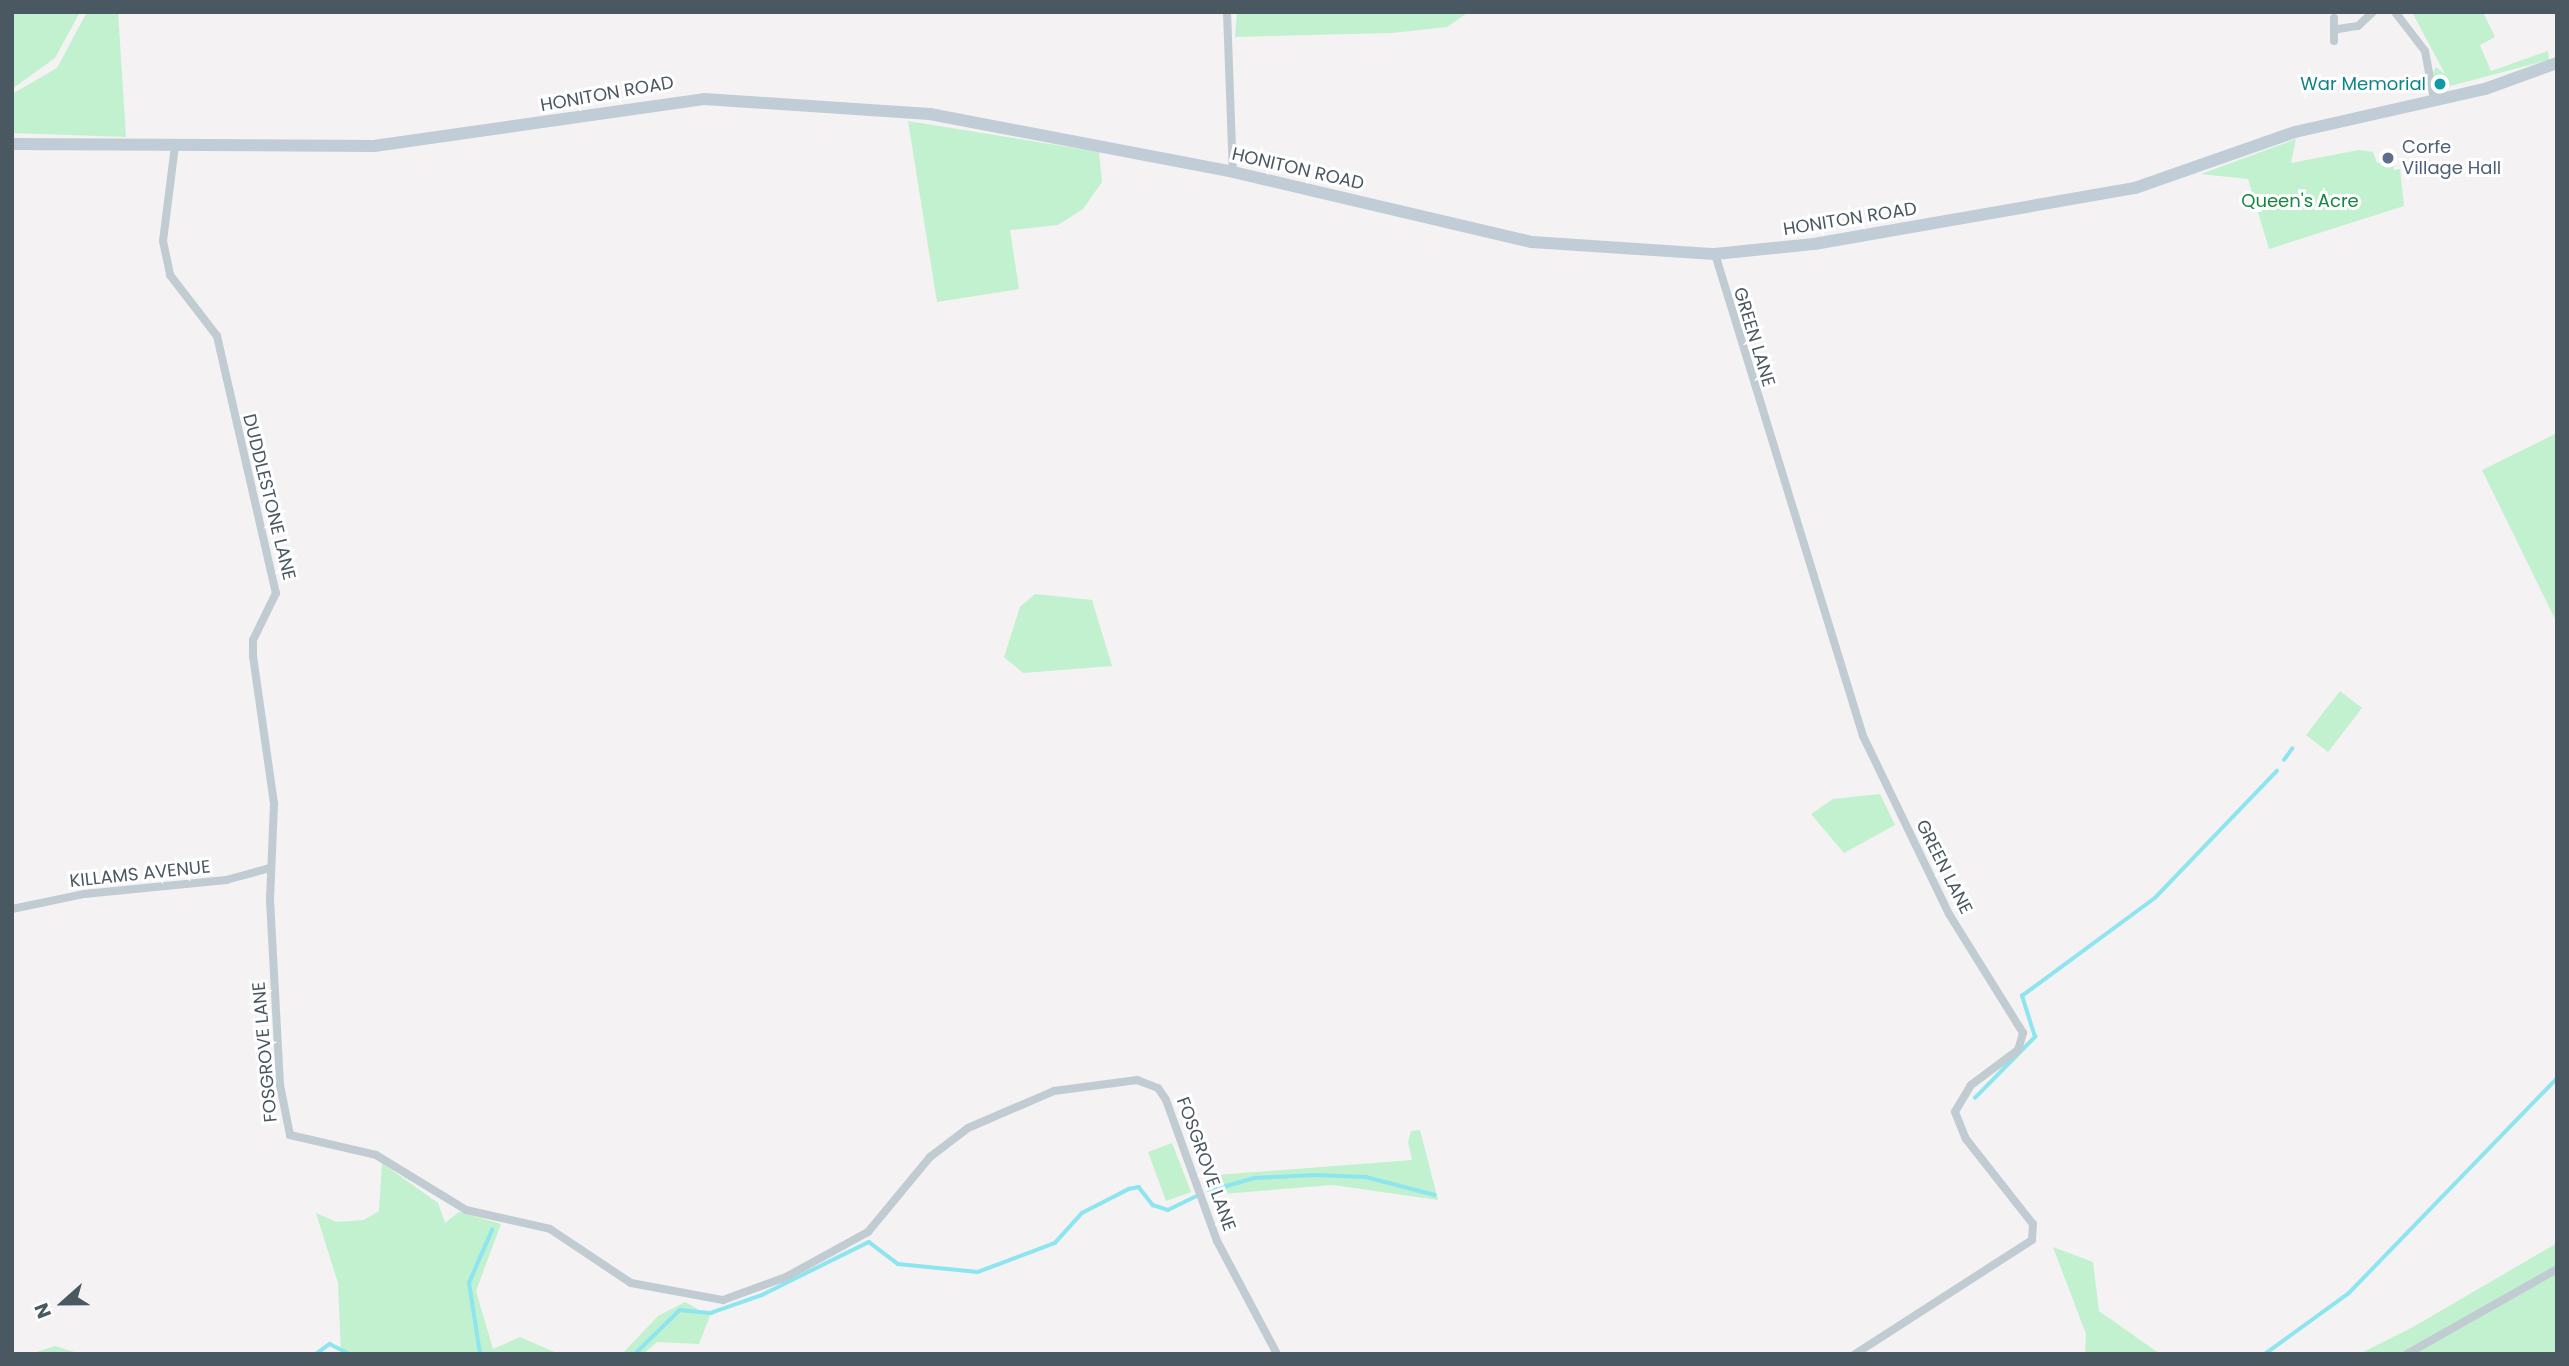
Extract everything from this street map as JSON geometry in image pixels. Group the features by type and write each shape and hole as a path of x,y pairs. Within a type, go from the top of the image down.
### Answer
{"main road":[{"name":"HONITON ROAD","path":"12,144 175,146 421,142 680,98 930,114 1233,172 1532,242 1715,254 1828,242 2135,188 2295,132 2434,99 2557,63"}],"street":[{"path":"1227,12 1233,172"},
{"path":"2338,29 2358,26 2373,12"},
{"path":"2395,12 2425,51 2434,99"},
{"path":"2334,18 2338,29 2334,41"},
{"name":"DUDDLESTONE LANE","path":"175,146 163,241 170,275 217,336 276,593 253,647 274,804 270,868"},
{"name":"GREEN LANE","path":"1715,254 1863,736 1950,914 2023,1033 2018,1050 1971,1085 1955,1112 1966,1139 2033,1223 2032,1240 1855,1354"},
{"name":"KILLAMS AVENUE","path":"12,909 84,894 226,880 270,868"},
{"name":"FOSGROVE LANE","path":"270,868 282,1107 286,1129 300,1141 376,1155 454,1206 550,1229 631,1283 723,1300 786,1277 862,1236 930,1157 968,1128 1054,1091 1137,1080 1158,1088 1166,1100 1217,1241 1277,1354"},
{"path":"2407,1354 2557,1269"}],"green space":[{"path":"12,12 80,12 55,58 12,89"},
{"path":"87,12 118,12 126,137 12,133 12,94 57,68"},
{"path":"1237,12 1469,12 1447,27 1391,33 1235,37"},
{"path":"2412,12 2483,12 2495,37 2480,45 2491,71 2548,51 2549,60 2439,89 2433,73 2436,67 2445,74"},
{"path":"908,121 1099,152 1102,182 1083,209 1058,225 1010,230 1019,289 937,302"},
{"name":"Queen's Acre","path":"2296,139 2291,163 2359,150 2373,152 2377,163 2392,160 2394,170 2400,169 2404,206 2269,249 2248,179 2201,174"},
{"path":"2557,433 2557,623 2482,470"},
{"path":"1035,594 1092,600 1112,666 1023,673 1004,657 1020,607"},
{"path":"2340,691 2362,708 2328,752 2306,735"},
{"path":"1880,794 1895,825 1844,853 1811,814 1833,799"},
{"path":"1420,1130 1438,1200 1333,1185 1209,1195 1204,1176 1412,1160 1408,1142 1411,1131"},
{"path":"1172,1143 1191,1192 1166,1201 1148,1152"},
{"path":"382,1163 438,1203 445,1223 459,1212 501,1224 476,1291 493,1349 520,1337 559,1354 341,1353 338,1283 316,1213 337,1222 364,1220 379,1211"},
{"path":"2557,1243 2557,1354 2359,1354 2413,1327"},
{"path":"2053,1247 2093,1262 2099,1311 2160,1354 2085,1354 2086,1334"},
{"path":"685,1302 710,1316 699,1344 657,1342 643,1354 622,1354 658,1316"},
{"path":"55,1346 81,1354 30,1354"}],"waterway":[{"path":"2284,760 2292,749"},
{"path":"1975,1098 2035,1037 2022,996 2155,898 2277,771"},
{"path":"2265,1354 2349,1293 2557,1078"},
{"path":"1209,1191 1255,1178 1314,1175 1366,1177 1435,1195"},
{"path":"635,1354 680,1310 711,1313 762,1295 869,1242 898,1264 978,1272 1055,1243 1082,1213 1129,1189 1139,1187 1153,1205 1168,1210 1197,1196"},
{"path":"480,1354 469,1283 492,1230"},
{"path":"316,1354 330,1344 350,1354"},
{"path":"371,1354 381,1354"}],"place":[{"name":"War Memorial","path":"2440,84"},
{"name":"Corfe Village Hall","path":"2388,158"}]}
